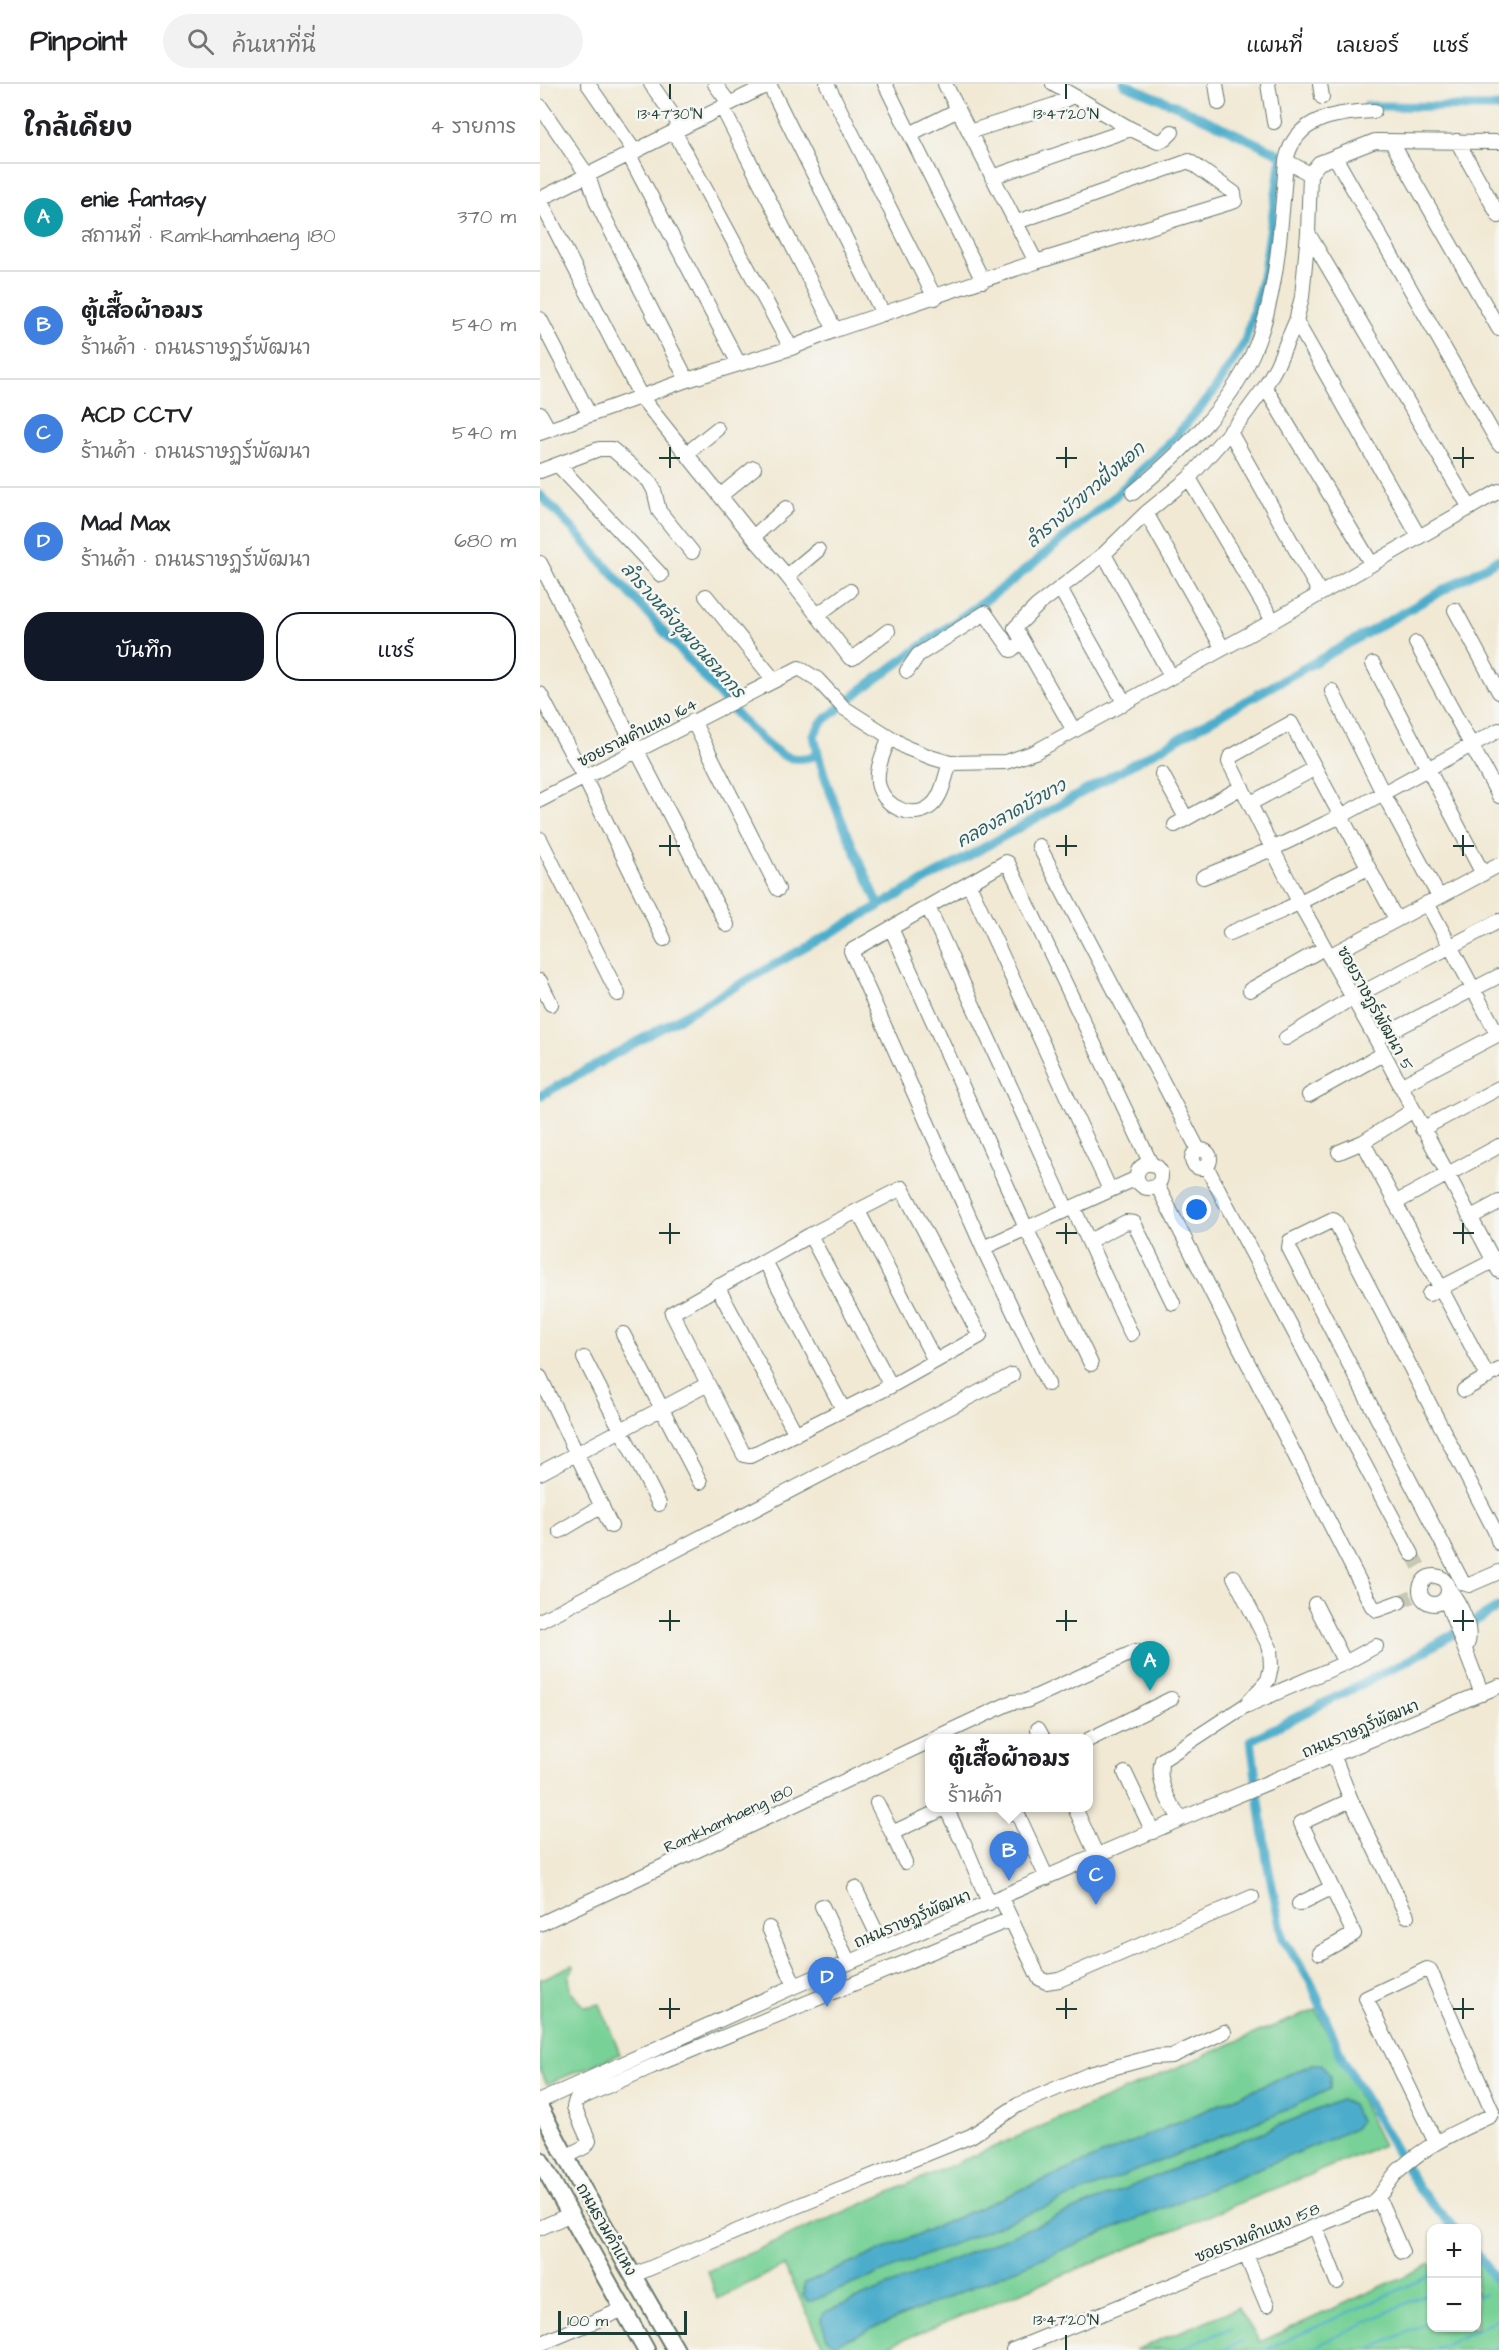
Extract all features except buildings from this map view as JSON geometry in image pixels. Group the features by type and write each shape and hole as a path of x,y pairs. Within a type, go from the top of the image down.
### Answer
{"main road":[{"name":"ถนนรามคำแหง","path":"540,2108 676,2350"},
{"name":"ถนนรามคำแหง","path":"540,2160 646,2350"}],"street":[{"path":"588,84 632,153 739,364"},
{"path":"651,84 677,129 791,348"},
{"path":"715,84 835,330"},
{"path":"883,314 769,84 540,200 641,397 787,576 851,659 888,631"},
{"path":"827,84 935,298"},
{"path":"885,84 983,281"},
{"path":"1053,84 1158,142 1172,132"},
{"path":"1216,84 1219,104"},
{"path":"1268,84 1274,122"},
{"path":"947,85 1036,262"},
{"path":"969,132 1054,105 1073,96"},
{"path":"540,106 588,176 597,203 687,380"},
{"path":"910,134 958,110"},
{"path":"1133,493 1167,465 1222,403 1253,353 1266,311 1279,245 1289,148 1300,133 1314,122 1338,114 1374,111"},
{"path":"992,177 1131,129"},
{"path":"1391,141 1499,329"},
{"path":"1073,729 1016,628 1037,606 1061,590 1104,554 1146,513 1189,478 1230,432 1265,387 1296,321 1302,297 1308,233 1310,174 1320,163 1365,144 1391,141 1499,142"},
{"path":"1457,141 1499,216"},
{"path":"1335,157 1499,444"},
{"path":"540,414 544,431 1036,262 1234,201 1234,193 1189,161 1017,222"},
{"path":"1286,161 1310,174"},
{"path":"1308,233 1470,508"},
{"path":"540,319 589,414"},
{"path":"1296,321 1419,537"},
{"path":"1265,387 1371,563"},
{"path":"686,454 717,429"},
{"path":"1230,432 1320,593"},
{"path":"540,471 599,449 612,449 649,481 654,490 659,511 692,552"},
{"path":"558,465 661,575"},
{"path":"720,496 754,468"},
{"path":"1189,478 1273,621"},
{"path":"951,763 939,795 931,806 919,812 902,812 888,803 879,787 879,768 889,738 933,759 951,763 1006,762 1035,752 1073,729 1273,621 1499,491"},
{"path":"753,537 786,508"},
{"path":"1146,513 1222,647"},
{"path":"787,576 818,550"},
{"path":"1104,554 1171,676"},
{"path":"540,563 727,925"},
{"path":"1061,590 1124,702"},
{"path":"817,615 850,591"},
{"path":"706,596 774,680"},
{"path":"1455,610 1499,692"},
{"path":"907,671 918,655 986,613 1011,650 1022,641"},
{"path":"1416,642 1499,796"},
{"path":"1373,664 1483,874"},
{"name":"ซอยรามคำแหง 164","path":"540,800 799,668 817,679 841,705 889,738"},
{"path":"1332,691 1433,900 1450,947 1498,1034 1400,1086"},
{"path":"540,694 664,939"},
{"path":"693,721 778,889"},
{"name":"ซอยราษฎร์พัฒนา 5","path":"1314,769 1290,723 1228,759 1299,902 1497,1263"},
{"path":"1203,877 1272,849 1341,816 1499,730"},
{"path":"1251,803 1314,769 1396,919"},
{"path":"1162,774 1180,822 1242,787"},
{"path":"540,839 618,994"},
{"path":"1039,846 1198,1149 1192,1154 1191,1161 1195,1166 1201,1168 1206,1166 1412,1554"},
{"path":"1048,1384 983,1248 851,953 852,950 1006,862 1008,863 1151,1164 1160,1172 1161,1179 1152,1188 1145,1187 1137,1178 1138,1171 1144,1165 1151,1164"},
{"path":"1250,990 1396,919 1499,865"},
{"path":"1230,933 1368,868"},
{"path":"969,884 1110,1190"},
{"path":"928,907 1070,1208 1089,1241 1131,1334"},
{"path":"1286,1038 1353,998 1499,921"},
{"path":"891,928 1026,1228 1091,1364"},
{"path":"1376,1039 1499,976"},
{"path":"540,981 551,1004"},
{"path":"1309,1095 1383,1054"},
{"path":"1422,1129 1499,1088"},
{"path":"1339,1152 1363,1142 1412,1111"},
{"path":"1363,1142 1395,1203 1435,1292 1493,1373 1464,1390"},
{"path":"1395,1203 1499,1146"},
{"path":"983,1248 1137,1178"},
{"path":"1157,1185 1372,1606 1377,1610 1382,1610 1399,1602"},
{"path":"902,1188 981,1336 891,1386 796,1434 750,1456 744,1455 672,1313 810,1235 902,1188"},
{"path":"1471,1217 1499,1202"},
{"path":"858,1211 935,1361"},
{"path":"1499,1543 1495,1531 1335,1221 1290,1241 1289,1248 1463,1583 1469,1585 1499,1572"},
{"path":"1089,1241 1126,1222 1134,1223 1173,1303"},
{"path":"810,1235 891,1386"},
{"path":"765,1260 843,1409"},
{"path":"1435,1292 1497,1263"},
{"path":"717,1286 796,1434"},
{"path":"623,1334 700,1482"},
{"path":"584,1358 659,1504"},
{"path":"540,1621 1012,1375"},
{"path":"540,1377 611,1526"},
{"path":"540,1473 708,1384"},
{"path":"560,1531 602,1506"},
{"path":"1448,1594 1436,1605 1416,1595 1423,1573 1436,1575 1445,1580 1448,1594 1459,1604 1457,1616 1482,1694"},
{"path":"1234,1577 1270,1648 1271,1667 1268,1680 1246,1706"},
{"path":"1315,1604 1345,1664"},
{"path":"1181,1819 1170,1806 1160,1777 1162,1760 1246,1706 1345,1664 1377,1646"},
{"path":"944,1734 1012,1702 1026,1701 1136,1652"},
{"name":"ถนนราษฏร์พัฒนา","path":"540,2101 795,1986 1181,1819 1242,1796 1499,1686"},
{"path":"1093,1738 1171,1699"},
{"name":"Ramkhamhaeng 180","path":"540,1924 925,1743"},
{"path":"1334,1757 1351,1800 1407,1916"},
{"path":"1125,1773 1153,1832"},
{"path":"1320,1953 1354,1935 1301,1823 1351,1800"},
{"path":"877,1803 905,1862"},
{"path":"891,1833 936,1812"},
{"path":"946,1812 995,1900 1011,1919 1039,1978 1046,1982 1059,1980 1252,1897"},
{"path":"1077,1812 1097,1856"},
{"path":"1012,1813 1047,1878"},
{"path":"855,1888 884,1948"},
{"path":"1299,1904 1332,1888"},
{"path":"822,1906 849,1963"},
{"path":"566,2157 586,2146 589,2141 574,2107 576,2100 653,2066 1011,1919"},
{"path":"769,1928 795,1986"},
{"path":"1402,2252 1379,2199 1397,2171 1435,2141 1492,2114 1430,1970 1427,1969 1368,1996 1367,2000 1435,2141"},
{"path":"634,2275 971,2136 1018,2106 1090,2074 1152,2057 1172,2056 1224,2031"},
{"path":"647,2051 653,2066"},
{"name":"ซอยรามคำแหง 158","path":"1013,2350 1379,2199"},
{"path":"540,2228 571,2214"},
{"path":"1315,2226 1337,2282"},
{"path":"1246,2255 1267,2305"},
{"path":"540,2344 624,2308"}],"green space":[{"path":"572,1965 574,1968 569,1975 570,1991 585,2007 600,2004 620,2054 547,2084 540,2071 540,1980"},
{"path":"1316,2010 1383,2145 878,2350 825,2350 784,2266 717,2299 708,2271 1261,2031","holes":["1313,2064 1322,2064 803,2288 805,2283","1341,2100 1352,2105 1359,2121 1354,2129 835,2344 821,2319 825,2312"]},
{"path":"1481,2263 1499,2290 1499,2350 1135,2350 1238,2308 1260,2342 1427,2266 1427,2332 1481,2332"}],"water":[{"path":"1313,2064 1322,2064 1330,2076 1330,2089 1275,2115 809,2302 803,2295 805,2283"},
{"path":"1341,2100 1352,2105 1359,2121 1354,2129 835,2344 827,2338 821,2319 825,2312"}],"waterway":[{"path":"1124,84 1282,155"},
{"name":"ลำรางบัวขาวฝั่งนอก","path":"1367,106 1499,107"},
{"name":"ลำรางบัวขาวฝั่งนอก","path":"878,903 833,800 814,735 821,723 861,690 1012,581 1113,498 1173,439 1214,391 1244,344 1252,317 1264,273 1282,154"},
{"name":"ลำรางหลังชุมชนธนากร","path":"540,495 750,729 774,749 788,757 796,759 818,755"},
{"name":"คลองลาดบัวขาว","path":"540,1096 1499,559"},
{"path":"1450,2224 1418,2188 1343,2060 1310,1980 1283,1939 1267,1861 1251,1740 1409,1660 1499,1607"},
{"path":"1481,2260 1499,2285"},
{"path":"1265,2350 1427,2277"},
{"path":"1308,2350 1427,2293"},
{"path":"1481,2296 1485,2294"},
{"path":"1433,2350 1499,2319"},
{"path":"1369,2350 1427,2322"},
{"path":"1178,2350 1233,2327"},
{"path":"1223,2350 1243,2341"},
{"path":"1493,2350 1499,2347"}],"tunnel":[{"path":"1412,1554 1420,1568"},
{"path":"1399,1602 1413,1596"}],"place":[{"name":"enie fantasy","path":"1150,1691"},
{"name":"ตู้เสื้อผ้าอมร","path":"1009,1881"},
{"name":"ACD CCTV","path":"1096,1905"},
{"name":"Mad Max","path":"827,2007"}]}
